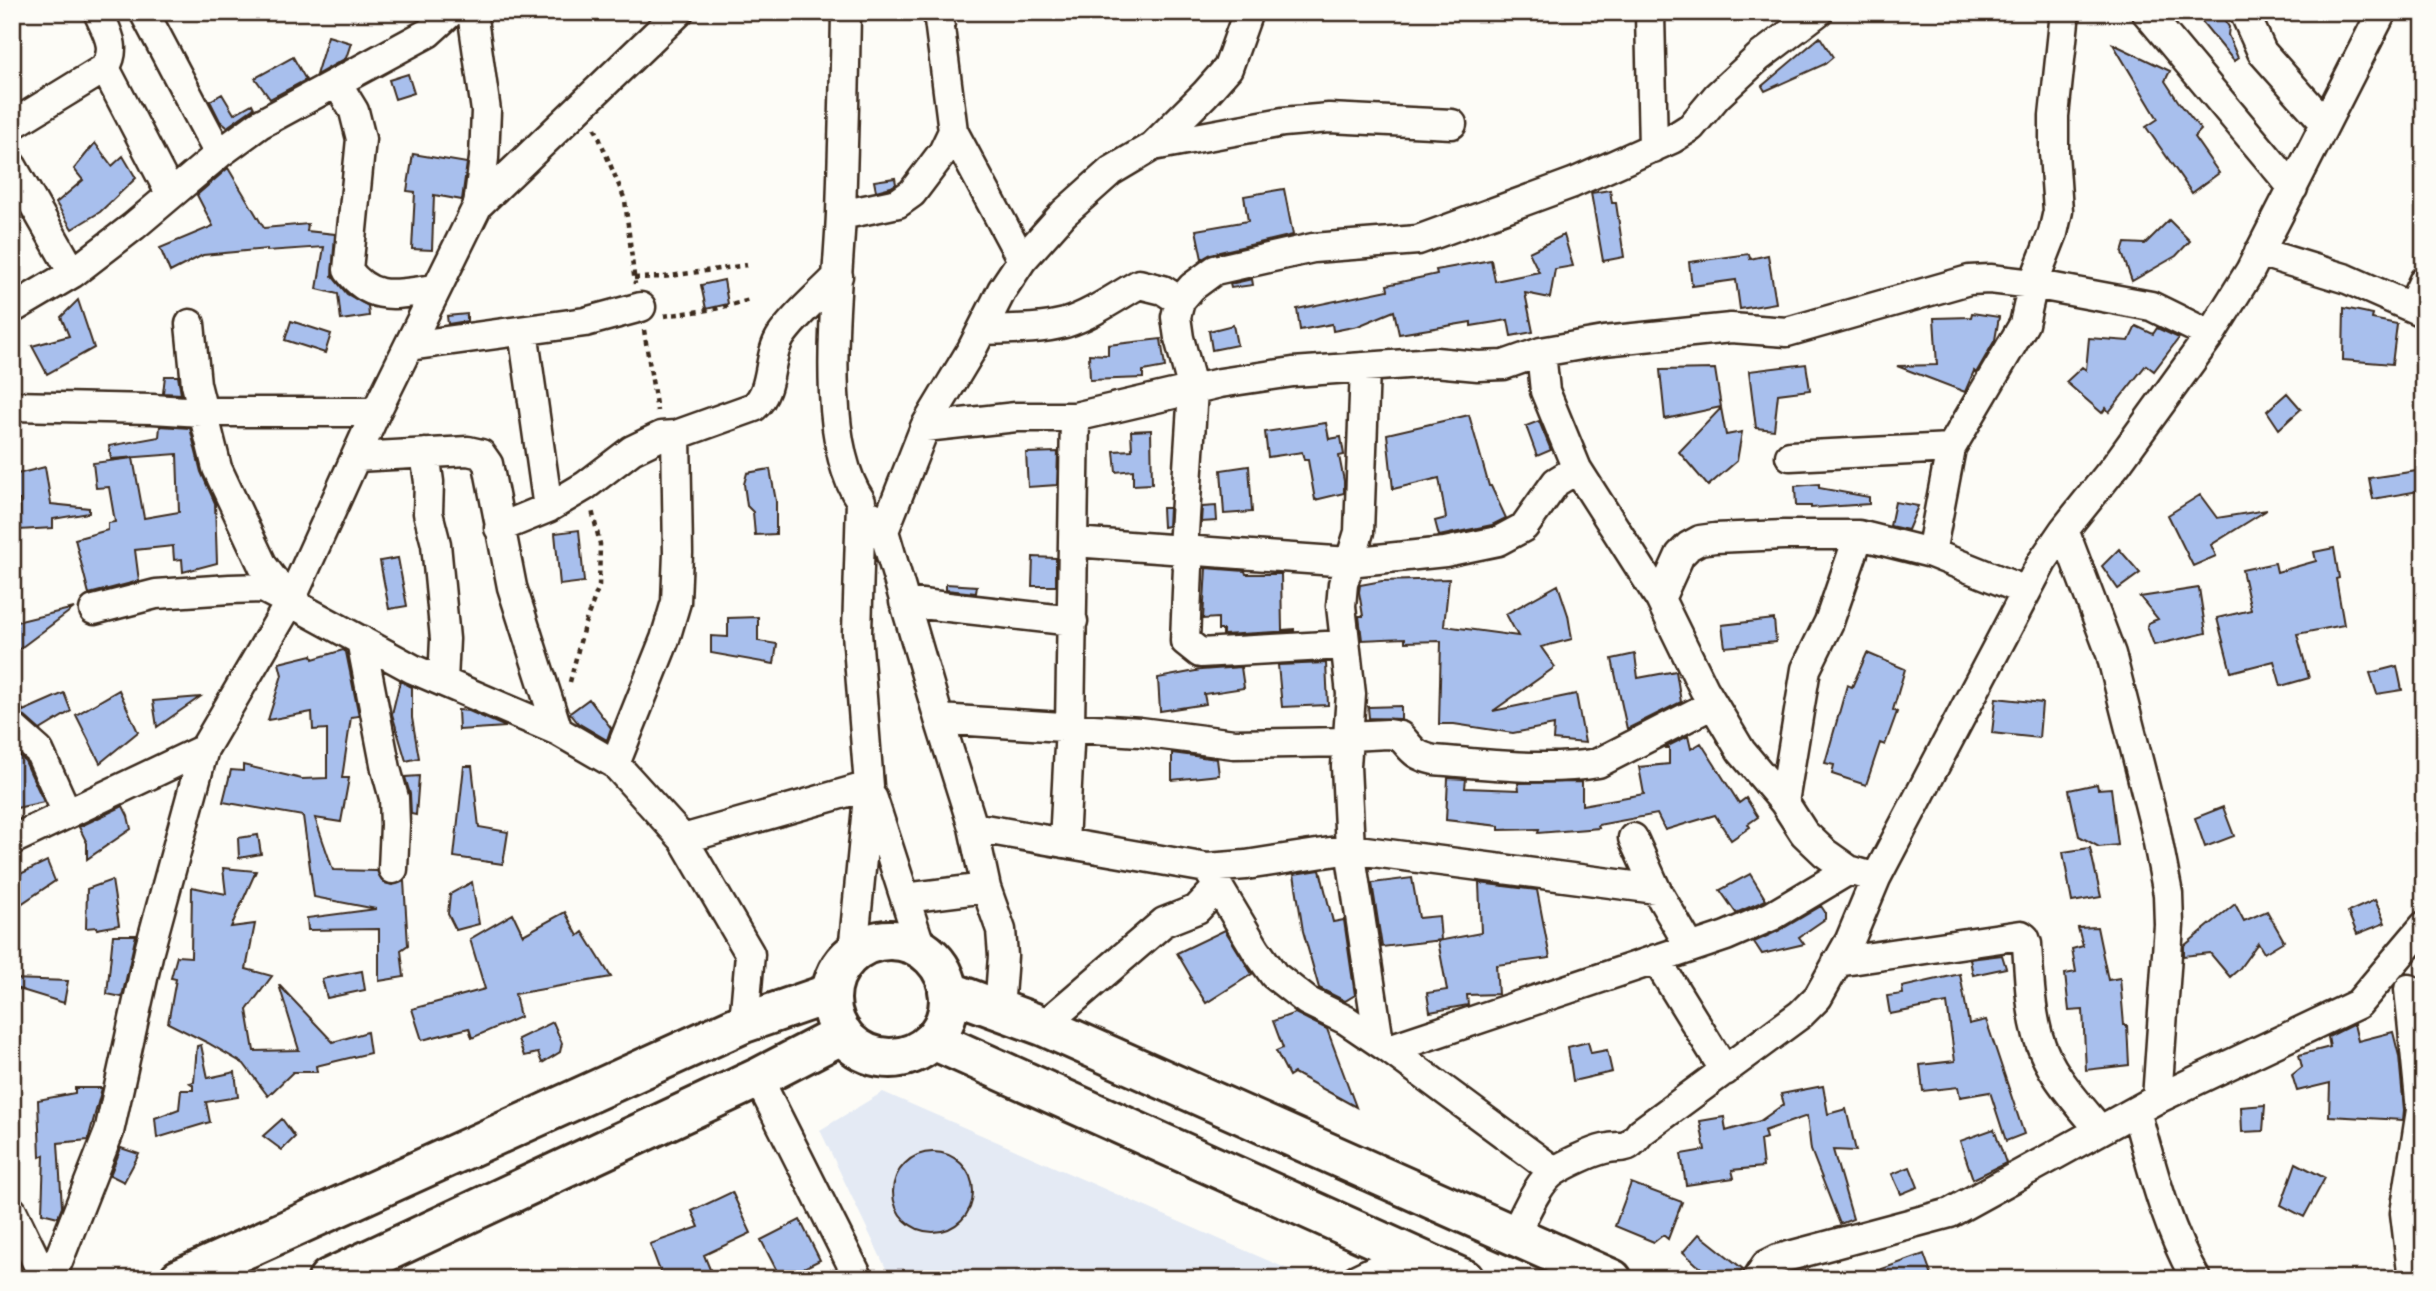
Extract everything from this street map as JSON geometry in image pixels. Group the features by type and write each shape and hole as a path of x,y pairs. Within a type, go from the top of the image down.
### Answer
{"main road":[{"path":"899,940 921,948 936,960 945,977 948,991 946,1020 933,1040 912,1054 886,1058 862,1051 843,1034 833,1015 831,993 838,971 853,952 875,941 899,940"},
{"path":"948,991 1043,1026 1612,1279"},
{"path":"180,1279 744,1023 831,993"},
{"path":"328,1279 758,1078 843,1034"},
{"path":"933,1040 1464,1279"}],"street":[{"path":"144,12 219,154"},
{"path":"12,309 73,273 134,226 170,193 260,124 428,33 451,12"},
{"path":"51,1279 109,1132 149,951 204,749 290,602 376,412 478,205 486,111 472,12"},
{"path":"478,205 679,12"},
{"path":"846,12 834,365 835,404 843,462 851,487 884,531 973,827 986,888 1001,930 1003,956 999,1010"},
{"path":"937,12 953,131 1022,260"},
{"path":"884,531 925,427 982,330 1002,290 1022,260 1064,213 1111,171 1153,146 1228,68 1248,12"},
{"path":"1931,553 1951,448 2024,324 2033,284 2053,233 2057,211 2054,116 2065,12"},
{"path":"2146,12 2292,188"},
{"path":"2244,12 2262,52 2325,122"},
{"path":"1514,1235 1543,1182 1554,1171 1605,1149 1621,1149 1632,1144 1641,1132 1801,1014 1818,997 1863,912 1863,874 2064,530 2116,465 2210,335 2250,271 2382,12"},
{"path":"12,125 105,68 111,58 112,44 100,13"},
{"path":"1650,14 1653,148"},
{"path":"1344,645 1200,653 1185,641 1188,567 1183,548 1193,390 1179,338 1176,317 1180,301 1192,287 1215,270 1313,248 1418,240 1573,183 1653,148 1691,127 1725,88 1809,15"},
{"path":"105,68 170,193"},
{"path":"337,83 354,111 361,139 348,270 355,280 380,295 436,289"},
{"path":"1153,146 1283,122 1329,118 1452,124"},
{"path":"841,215 898,203 912,193 943,152 953,131"},
{"path":"12,166 73,273"},
{"path":"2259,252 2338,276 2418,309 2424,280"},
{"path":"499,528 548,508 585,486 632,450 754,407 760,402 779,338 838,276"},
{"path":"925,427 1016,417 1075,417 1262,375 1435,362 1459,362 1478,366 1504,365 1541,352 1703,329 1787,332 1969,281 1990,279 2033,284 2151,306 2210,335"},
{"path":"982,330 1036,329 1066,323 1139,284 1163,290 1180,301"},
{"path":"409,346 642,313"},
{"path":"191,324 196,384 217,468 263,566 290,602"},
{"path":"523,331 548,508"},
{"path":"1541,352 1545,391 1577,469 1660,599 1713,704 1741,751 1784,802 1804,833 1825,853 1863,874"},
{"path":"1365,368 1359,533 1343,584 1341,606 1351,694 1346,766 1350,849 1384,1046"},
{"path":"12,406 202,412 376,412"},
{"path":"1064,843 1073,621 1075,417"},
{"path":"615,764 665,639 676,601 678,554 669,436"},
{"path":"1790,456 1951,448"},
{"path":"356,457 468,451 481,454 488,464 512,587 558,731"},
{"path":"425,453 429,482 428,513 436,544 445,639 443,681"},
{"path":"1074,542 1349,562 1445,552 1498,541 1524,527 1556,482 1577,469"},
{"path":"853,952 869,786 856,633 861,501"},
{"path":"2064,530 2111,654 2155,827 2168,894 2169,925 2146,1105 2161,1199 2196,1279"},
{"path":"1660,599 1680,555 1700,540 1783,535 1859,535 1931,553 2026,591"},
{"path":"1784,802 1806,669 1829,622 1859,535"},
{"path":"94,610 156,594 263,588 413,669 558,731 615,764 683,839 750,954 744,1023"},
{"path":"904,602 1073,621"},
{"path":"361,640 394,799 393,869"},
{"path":"939,719 1070,726 1234,744 1349,739 1388,734 1399,736 1408,749 1421,757 1434,760 1517,766 1579,766 1598,763 1713,704"},
{"path":"12,727 39,751 67,813"},
{"path":"12,840 204,749"},
{"path":"683,839 869,786"},
{"path":"869,786 921,948"},
{"path":"973,827 1064,843 1213,877 1246,865 1350,849 1656,889"},
{"path":"1633,838 1656,889 1690,947"},
{"path":"1384,1046 1726,936 1863,874"},
{"path":"1043,1026 1164,922 1197,909 1213,877"},
{"path":"1213,877 1274,975 1307,1001 1346,1020 1384,1046 1554,1171"},
{"path":"905,898 986,888"},
{"path":"2358,1004 2424,926"},
{"path":"1837,962 2021,935 2027,944 2031,996 2039,1038 2049,1062 2066,1089 2100,1130"},
{"path":"1656,959 1725,1071"},
{"path":"1757,1279 1766,1265 1777,1259 1950,1213 2146,1105 2358,1004 2416,987 2421,1110 2405,1213 2413,1279"},
{"path":"758,1078 859,1279"},
{"path":"12,1211 45,1279"},
{"path":"1356,1279 1408,1254"}],"path":[{"path":"584,103 625,200 634,278 669,436"},
{"path":"634,278 663,277 747,265"},
{"path":"642,313 715,309 750,300"},
{"path":"570,684 584,626 596,598 601,562 600,544 585,486"}],"shaded area":[{"path":"883,1092 1307,1279 891,1279 820,1130"}],"building":[{"path":"2194,12 2219,12 2229,27 2228,35 2238,58 2234,61"},
{"path":"328,36 351,43 346,58 316,75"},
{"path":"1820,37 1833,57 1825,64 1765,91 1762,86"},
{"path":"2113,44 2170,71 2165,81 2201,130 2194,137 2219,173 2192,193 2146,127 2158,119"},
{"path":"293,57 306,80 270,99 255,78"},
{"path":"408,74 414,93 395,99 389,80"},
{"path":"222,94 234,114 252,104 254,108 227,127 220,121 210,101"},
{"path":"95,143 112,166 123,156 136,178 100,212 72,229 56,203 83,180 74,169"},
{"path":"413,154 467,163 462,200 434,195 432,250 412,249 415,192 407,191"},
{"path":"228,168 264,228 308,224 307,231 335,234 332,276 347,294 368,306 369,316 341,320 338,294 317,289 324,247 203,255 170,272 160,248 213,226 197,195"},
{"path":"895,178 896,184 876,191 874,181"},
{"path":"1284,189 1293,235 1211,254 1202,259 1196,230 1248,221 1244,196"},
{"path":"1610,190 1612,203 1616,203 1624,257 1603,261 1591,193"},
{"path":"2169,220 2190,241 2176,256 2132,281 2122,253 2125,243 2145,244"},
{"path":"1564,235 1573,266 1555,269 1550,298 1525,293 1533,332 1511,336 1508,320 1471,326 1471,322 1399,334 1394,311 1358,326 1333,331 1332,324 1300,330 1297,309 1388,290 1387,285 1437,274 1436,270 1491,260 1495,281 1539,272 1529,252"},
{"path":"1749,254 1750,259 1768,255 1776,303 1740,309 1736,280 1692,286 1689,262"},
{"path":"1252,279 1253,285 1231,288 1230,284"},
{"path":"724,280 728,304 706,309 701,285"},
{"path":"78,300 94,348 47,374 32,346 69,336 61,317"},
{"path":"2344,308 2373,314 2372,319 2397,324 2392,364 2343,360"},
{"path":"1972,313 1999,317 1995,340 1976,373 1974,371 1965,392 1897,366 1937,365 1934,318 1971,317"},
{"path":"467,314 467,321 448,324 447,316"},
{"path":"291,321 331,334 325,353 285,340"},
{"path":"1233,325 1237,345 1212,350 1209,331"},
{"path":"2136,326 2153,334 2157,328 2179,338 2154,371 2146,365 2109,412 2106,408 2102,413 2066,382 2082,367 2086,370 2089,338 2129,341"},
{"path":"1161,339 1165,367 1143,371 1143,378 1090,380 1089,354 1108,355 1108,345"},
{"path":"1806,364 1810,390 1778,394 1774,430 1756,428 1749,371"},
{"path":"1715,369 1721,407 1665,419 1660,370"},
{"path":"165,376 178,376 181,394 163,393"},
{"path":"2287,393 2301,409 2279,429 2267,411"},
{"path":"1721,408 1726,435 1742,432 1737,461 1708,486 1679,452"},
{"path":"1469,415 1489,486 1506,518 1492,525 1439,536 1435,521 1446,518 1439,478 1393,489 1387,434"},
{"path":"1539,421 1551,450 1537,456 1526,426"},
{"path":"1326,423 1329,439 1341,437 1344,455 1339,456 1344,493 1315,500 1308,460 1304,460 1302,452 1268,457 1265,432"},
{"path":"160,426 190,428 201,472 215,503 217,563 183,572 182,559 174,560 173,546 135,550 139,581 89,594 75,539 108,530 108,523 115,522 109,487 96,488 93,463 133,458 144,518 179,512 177,454 111,459 109,446 159,437"},
{"path":"1151,430 1152,484 1133,485 1133,470 1116,472 1114,451 1132,450 1131,431"},
{"path":"1058,452 1057,485 1028,487 1026,453"},
{"path":"1249,466 1252,512 1224,514 1221,470"},
{"path":"45,467 51,504 89,508 89,513 53,519 53,528 19,530 20,500 13,500 13,475"},
{"path":"770,469 776,501 776,534 755,535 753,512 747,506 744,484 747,473"},
{"path":"2417,471 2419,491 2373,499 2369,478"},
{"path":"1819,484 1819,488 1869,497 1869,504 1811,508 1796,506 1795,486"},
{"path":"2200,495 2217,518 2267,510 2211,545 2216,556 2193,566 2168,515"},
{"path":"1895,502 1918,506 1908,530 1890,526"},
{"path":"1216,506 1217,521 1201,522 1202,507"},
{"path":"1162,508 1169,508 1168,526 1163,527"},
{"path":"579,530 584,582 560,585 555,533"},
{"path":"2334,548 2344,625 2297,634 2309,678 2281,686 2274,661 2231,672 2217,618 2251,610 2242,570 2275,563 2277,572 2316,561 2314,552"},
{"path":"2119,549 2140,573 2118,589 2102,566"},
{"path":"1033,557 1056,558 1056,586 1032,586"},
{"path":"398,558 407,606 389,609 380,561"},
{"path":"1206,568 1245,571 1246,574 1281,574 1282,630 1294,631 1223,635 1223,630 1218,630 1218,618 1203,619"},
{"path":"1449,579 1444,626 1518,636 1506,614 1558,585 1568,615 1572,639 1541,647 1555,667 1493,711 1576,694 1585,743 1553,740 1554,725 1513,733 1439,724 1441,641 1405,642 1405,638 1362,640 1359,616 1363,616 1360,585 1382,581"},
{"path":"946,584 977,586 976,593 946,590"},
{"path":"2199,588 2206,633 2154,645 2147,626 2158,619 2140,597"},
{"path":"74,608 18,650 12,637 12,623"},
{"path":"758,617 758,641 777,644 774,664 711,653 711,636 728,637 728,618"},
{"path":"1774,619 1776,642 1725,647 1722,625"},
{"path":"343,650 346,652 359,716 351,717 342,778 349,778 341,822 315,818 333,870 377,871 384,883 392,885 404,881 408,945 401,950 404,977 379,981 379,929 308,930 307,918 376,909 314,897 303,816 223,802 231,770 243,771 243,765 302,779 327,778 327,729 313,730 312,712 268,720 282,675 279,663 312,655 313,659"},
{"path":"1867,653 1905,669 1893,710 1897,712 1885,745 1880,743 1866,785 1832,774 1834,765 1825,763 1847,685 1852,687"},
{"path":"1635,654 1638,678 1676,671 1681,702 1627,729 1612,659"},
{"path":"1326,663 1328,705 1282,707 1278,665"},
{"path":"2397,666 2402,690 2377,694 2370,673"},
{"path":"1241,667 1244,688 1204,694 1206,704 1160,711 1158,678 1201,670"},
{"path":"400,681 412,687 412,718 419,758 406,761 392,714"},
{"path":"119,690 138,732 100,763 76,715"},
{"path":"64,693 71,711 40,730 23,715 12,711 12,697 19,696 23,711"},
{"path":"200,697 157,727 153,701"},
{"path":"1996,698 2042,703 2039,738 1992,733"},
{"path":"589,699 611,728 607,740 578,723 570,713"},
{"path":"1401,706 1401,719 1369,718 1368,707"},
{"path":"458,710 469,711 506,727 459,730"},
{"path":"1688,736 1691,749 1701,743 1739,803 1746,798 1758,817 1748,824 1750,827 1731,840 1715,815 1665,830 1657,814 1598,825 1599,828 1538,833 1539,829 1499,830 1499,826 1446,820 1448,778 1466,779 1465,788 1519,790 1518,783 1582,782 1582,805 1644,794 1639,767 1669,764 1669,748 1664,748"},
{"path":"12,749 25,761 44,802 12,809"},
{"path":"1172,753 1217,759 1219,775 1172,780"},
{"path":"464,766 472,766 479,827 508,832 503,864 454,857"},
{"path":"419,776 416,815 411,814 410,794 405,777"},
{"path":"2097,784 2098,789 2111,788 2118,845 2099,847 2079,836 2069,790"},
{"path":"123,806 131,829 87,859 87,843 79,827"},
{"path":"2223,807 2234,836 2205,847 2195,818"},
{"path":"258,835 261,854 239,858 238,838"},
{"path":"2090,848 2101,897 2072,902 2063,852"},
{"path":"47,861 55,881 12,910 12,878"},
{"path":"223,868 256,871 231,927 255,924 246,969 272,976 247,1010 254,1051 299,1050 279,985 333,1042 367,1032 370,1053 316,1066 317,1072 293,1072 268,1096 244,1064 168,1023 176,979 171,978 177,956 191,957 192,887 226,894"},
{"path":"1320,870 1333,922 1344,920 1355,995 1345,1001 1319,988 1303,931 1294,874"},
{"path":"1750,874 1766,900 1736,913 1720,890"},
{"path":"1412,878 1419,918 1439,916 1441,940 1382,947 1372,883"},
{"path":"112,880 119,925 86,928 87,889"},
{"path":"472,882 479,924 456,930 448,914 450,894"},
{"path":"1479,883 1537,890 1550,958 1496,965 1498,994 1467,995 1468,1005 1430,1012 1427,993 1447,990 1438,941 1481,933"},
{"path":"2375,900 2385,923 2357,934 2348,912"},
{"path":"2235,904 2244,921 2267,911 2284,941 2264,953 2258,943 2230,977 2210,953 2184,956 2184,946"},
{"path":"1821,906 1825,919 1799,937 1804,944 1762,954 1754,942 1780,930"},
{"path":"565,912 578,936 583,932 611,977 515,994 520,1017 472,1038 469,1028 422,1040 412,1009 485,989 470,939 513,914 523,935"},
{"path":"2097,927 2108,980 2120,978 2124,1025 2127,1025 2129,1065 2086,1070 2083,1010 2069,1011 2065,974 2076,972 2072,949 2083,946 2078,928"},
{"path":"1225,930 1252,974 1206,1003 1177,953"},
{"path":"113,935 136,935 122,997 107,994"},
{"path":"2002,955 2006,968 1973,975 1970,959"},
{"path":"362,971 365,990 327,998 322,979"},
{"path":"1960,974 1969,1024 1986,1020 2024,1134 2006,1141 1990,1092 1960,1097 1958,1087 1923,1091 1920,1065 1955,1061 1947,1003 1890,1014 1887,996 1903,994 1902,987"},
{"path":"12,979 68,981 64,1003 12,987"},
{"path":"1295,1013 1327,1029 1356,1107 1294,1073 1289,1076 1276,1051 1283,1048 1273,1021"},
{"path":"553,1022 562,1043 560,1052 542,1063 538,1053 524,1056 518,1039"},
{"path":"2354,1024 2358,1041 2393,1032 2399,1056 2403,1120 2329,1116 2330,1083 2297,1091 2292,1075 2302,1067 2299,1055 2330,1047 2328,1037"},
{"path":"1588,1042 1591,1053 1607,1050 1612,1072 1573,1081 1568,1047"},
{"path":"201,1045 208,1078 235,1072 238,1097 206,1102 210,1122 157,1138 155,1118 179,1109 181,1090 193,1090 190,1083 194,1082 197,1046"},
{"path":"1823,1086 1828,1114 1846,1109 1856,1151 1833,1150 1853,1219 1840,1224 1811,1150 1807,1116 1764,1131 1766,1138 1760,1140 1763,1167 1732,1170 1734,1178 1686,1185 1681,1154 1705,1150 1700,1121 1724,1117 1726,1131 1760,1121 1784,1104 1781,1094"},
{"path":"75,1088 102,1088 88,1140 58,1143 62,1207 58,1217 42,1213 44,1155 40,1157 38,1100 75,1093"},
{"path":"2265,1105 2263,1131 2242,1132 2241,1107"},
{"path":"282,1119 295,1137 282,1150 263,1136"},
{"path":"1994,1129 2006,1163 1973,1179 1960,1141"},
{"path":"121,1148 139,1154 124,1182 110,1175"},
{"path":"925,1152 941,1152 962,1163 973,1184 973,1200 962,1221 941,1232 925,1232 911,1226 899,1214 893,1200 893,1184 899,1170 911,1158"},
{"path":"2296,1163 2325,1178 2304,1217 2281,1205"},
{"path":"1910,1167 1918,1187 1901,1194 1892,1174"},
{"path":"1631,1183 1682,1202 1668,1239 1663,1235 1654,1242 1615,1226"},
{"path":"732,1192 751,1233 704,1255 714,1279 663,1279 650,1244 699,1227 692,1211"},
{"path":"800,1220 820,1260 781,1279 761,1240"},
{"path":"1699,1234 1743,1269 1727,1279 1716,1279 1696,1264 1683,1252"},
{"path":"1924,1254 1933,1279 1863,1279 1862,1276"}]}
